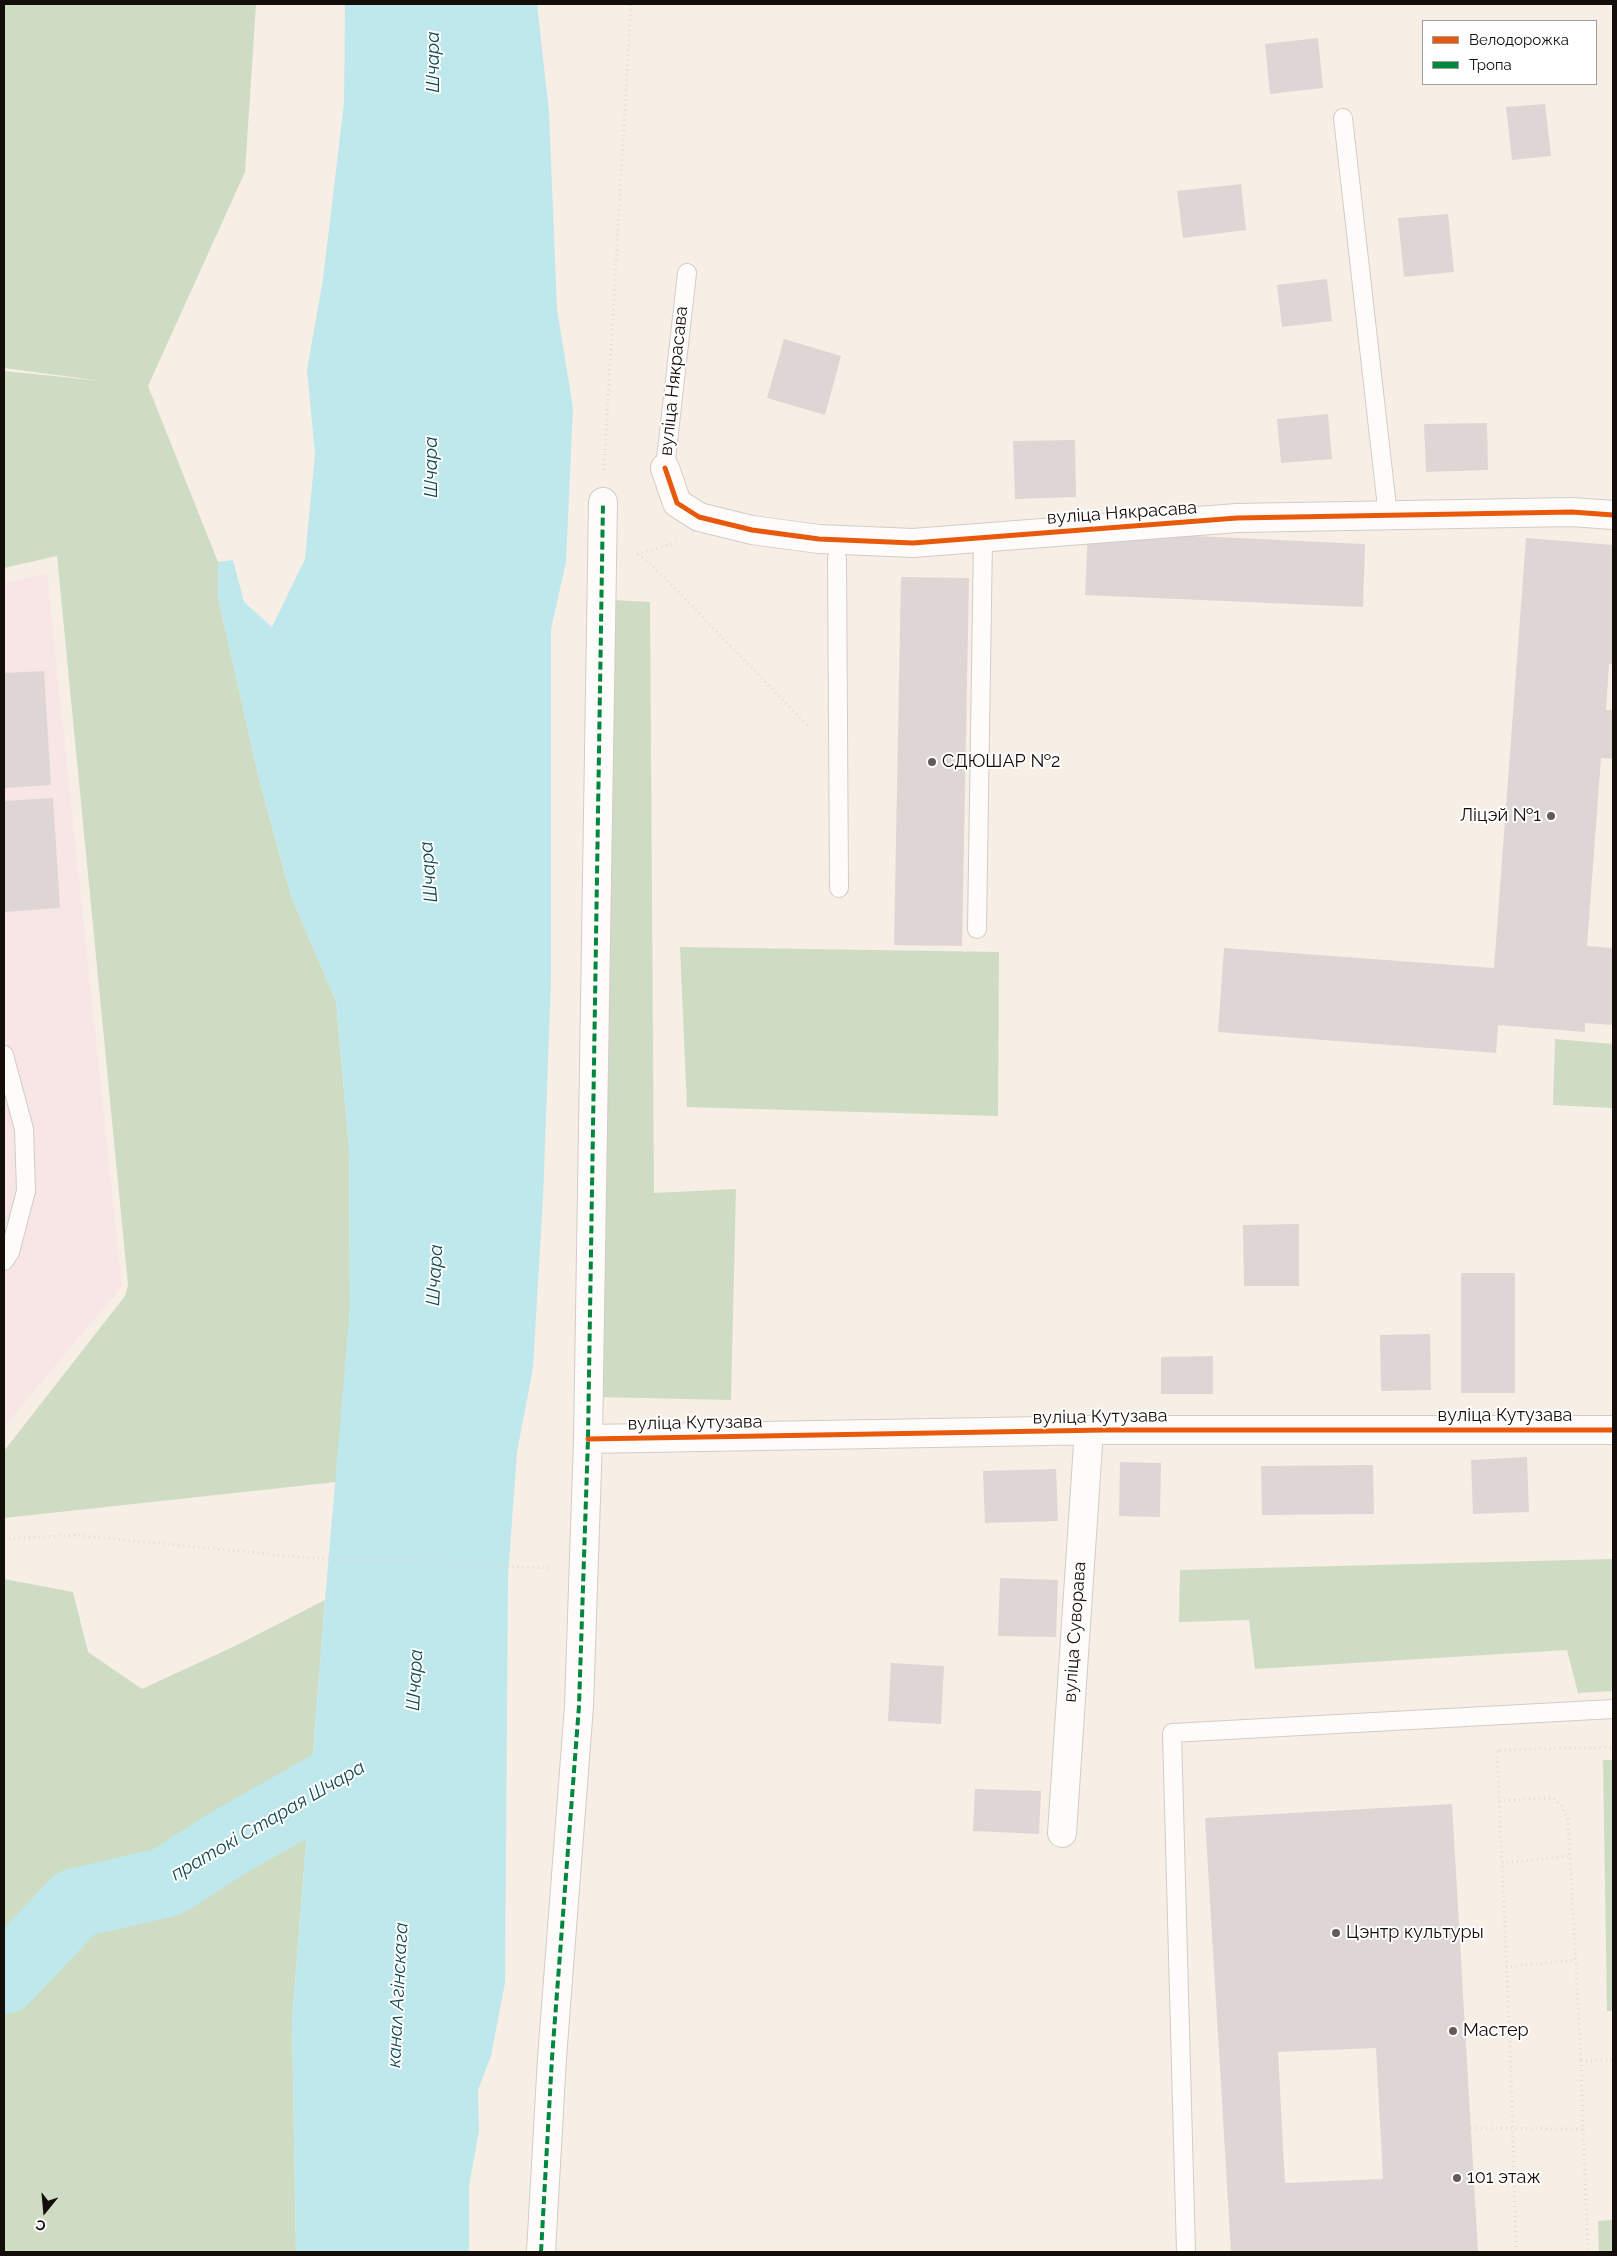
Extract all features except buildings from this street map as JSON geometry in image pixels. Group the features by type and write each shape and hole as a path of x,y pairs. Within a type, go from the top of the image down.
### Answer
{"street":[{"name":"вуліца Някрасава","path":"664,468 677,503 699,517 752,530 819,539 913,543 1237,518 1572,512 1613,515"},
{"path":"541,2252 552,2058 579,1706 588,1439 603,502"},
{"name":"вуліца Кутузава","path":"588,1439 1088,1430 1613,1430"},
{"name":"вуліца Суворава","path":"1062,1833 1088,1430"}],"lane":[{"path":"1343,118 1388,516"},
{"name":"вуліца Някрасава","path":"664,468 687,273"},
{"path":"977,929 982,538"},
{"path":"837,558 839,888"},
{"path":"4,1054 24,1129 26,1191 10,1252 4,1261"},
{"path":"1186,2252 1172,1733 1613,1709"}],"path":[{"path":"603,502 631,4"},
{"path":"631,556 685,540"},
{"path":"638,554 660,573 818,736 838,737"},
{"path":"4,1539 74,1535 299,1557 550,1568"},
{"path":"1516,2252 1497,1750 1613,1747"},
{"path":"1499,1801 1553,1798 1562,1806 1568,1820 1581,2061 1588,2252"},
{"path":"1502,1863 1570,1856"},
{"path":"1506,1967 1575,1960"},
{"path":"1581,2061 1613,2060"},
{"path":"1471,2128 1583,2129"}],"shaded area":[{"path":"47,573 122,1286 4,1427 4,583"}],"green space":[{"path":"4,4 256,4 245,172 148,386 218,562 218,597 259,779 291,896 336,1001 349,1148 350,1310 336,1482 4,1518 4,1451 125,1296 128,1285 57,556 4,568 4,371 102,381 4,368"},
{"path":"612,600 650,602 654,1193 736,1189 731,1400 598,1397"},
{"path":"680,947 999,952 998,1116 687,1107"},
{"path":"1555,1039 1613,1044 1613,1108 1553,1105"},
{"path":"1613,1559 1613,1691 1578,1693 1567,1650 1255,1669 1249,1620 1179,1622 1180,1570"},
{"path":"4,1579 73,1592 88,1652 142,1689 237,1645 325,1600 292,2021 296,2252 4,2252"},
{"path":"1603,1760 1613,1760 1613,2011 1607,2011"},
{"path":"1613,2220 1613,2252 1599,2252 1598,2221"}],"water":[{"path":"345,4 537,4 549,112 557,309 573,408 566,562 551,629 551,979 543,1198 533,1368 517,1452 508,1576 505,1983 491,2056 478,2090 479,2131 469,2186 469,2252 296,2252 292,2021 350,1310 349,1148 336,1001 291,896 259,779 218,597 218,562 233,560 244,602 272,627 305,559 315,454 307,370 323,279 344,103"}],"waterway":[{"name":"пратокі Старая Шчара","path":"4,1979 76,1903 167,1882 228,1843 392,1750"}],"marked path":[{"path":"541,2252 552,2058 579,1706 588,1439 603,502"}],"cycle path":[{"path":"665,468 677,503 699,517 752,530 819,539 913,543 1237,518 1572,512 1613,515"},
{"path":"588,1439 1105,1430 1613,1430"}],"place":[{"name":"СДЮШАР №2","path":"932,762"},
{"name":"Ліцэй №1","path":"1551,816"},
{"name":"Цэнтр культуры","path":"1336,1933"},
{"name":"Мастер","path":"1453,2031"},
{"name":"101 этаж","path":"1457,2178"}],"water label":[{"name":"Шчара","path":"433,62"},
{"name":"Шчара","path":"431,467"},
{"name":"Шчара","path":"429,872"},
{"name":"Шчара","path":"435,1275"},
{"name":"Шчара","path":"415,1680"},
{"name":"канал Агінскага","path":"398,1995"}]}
